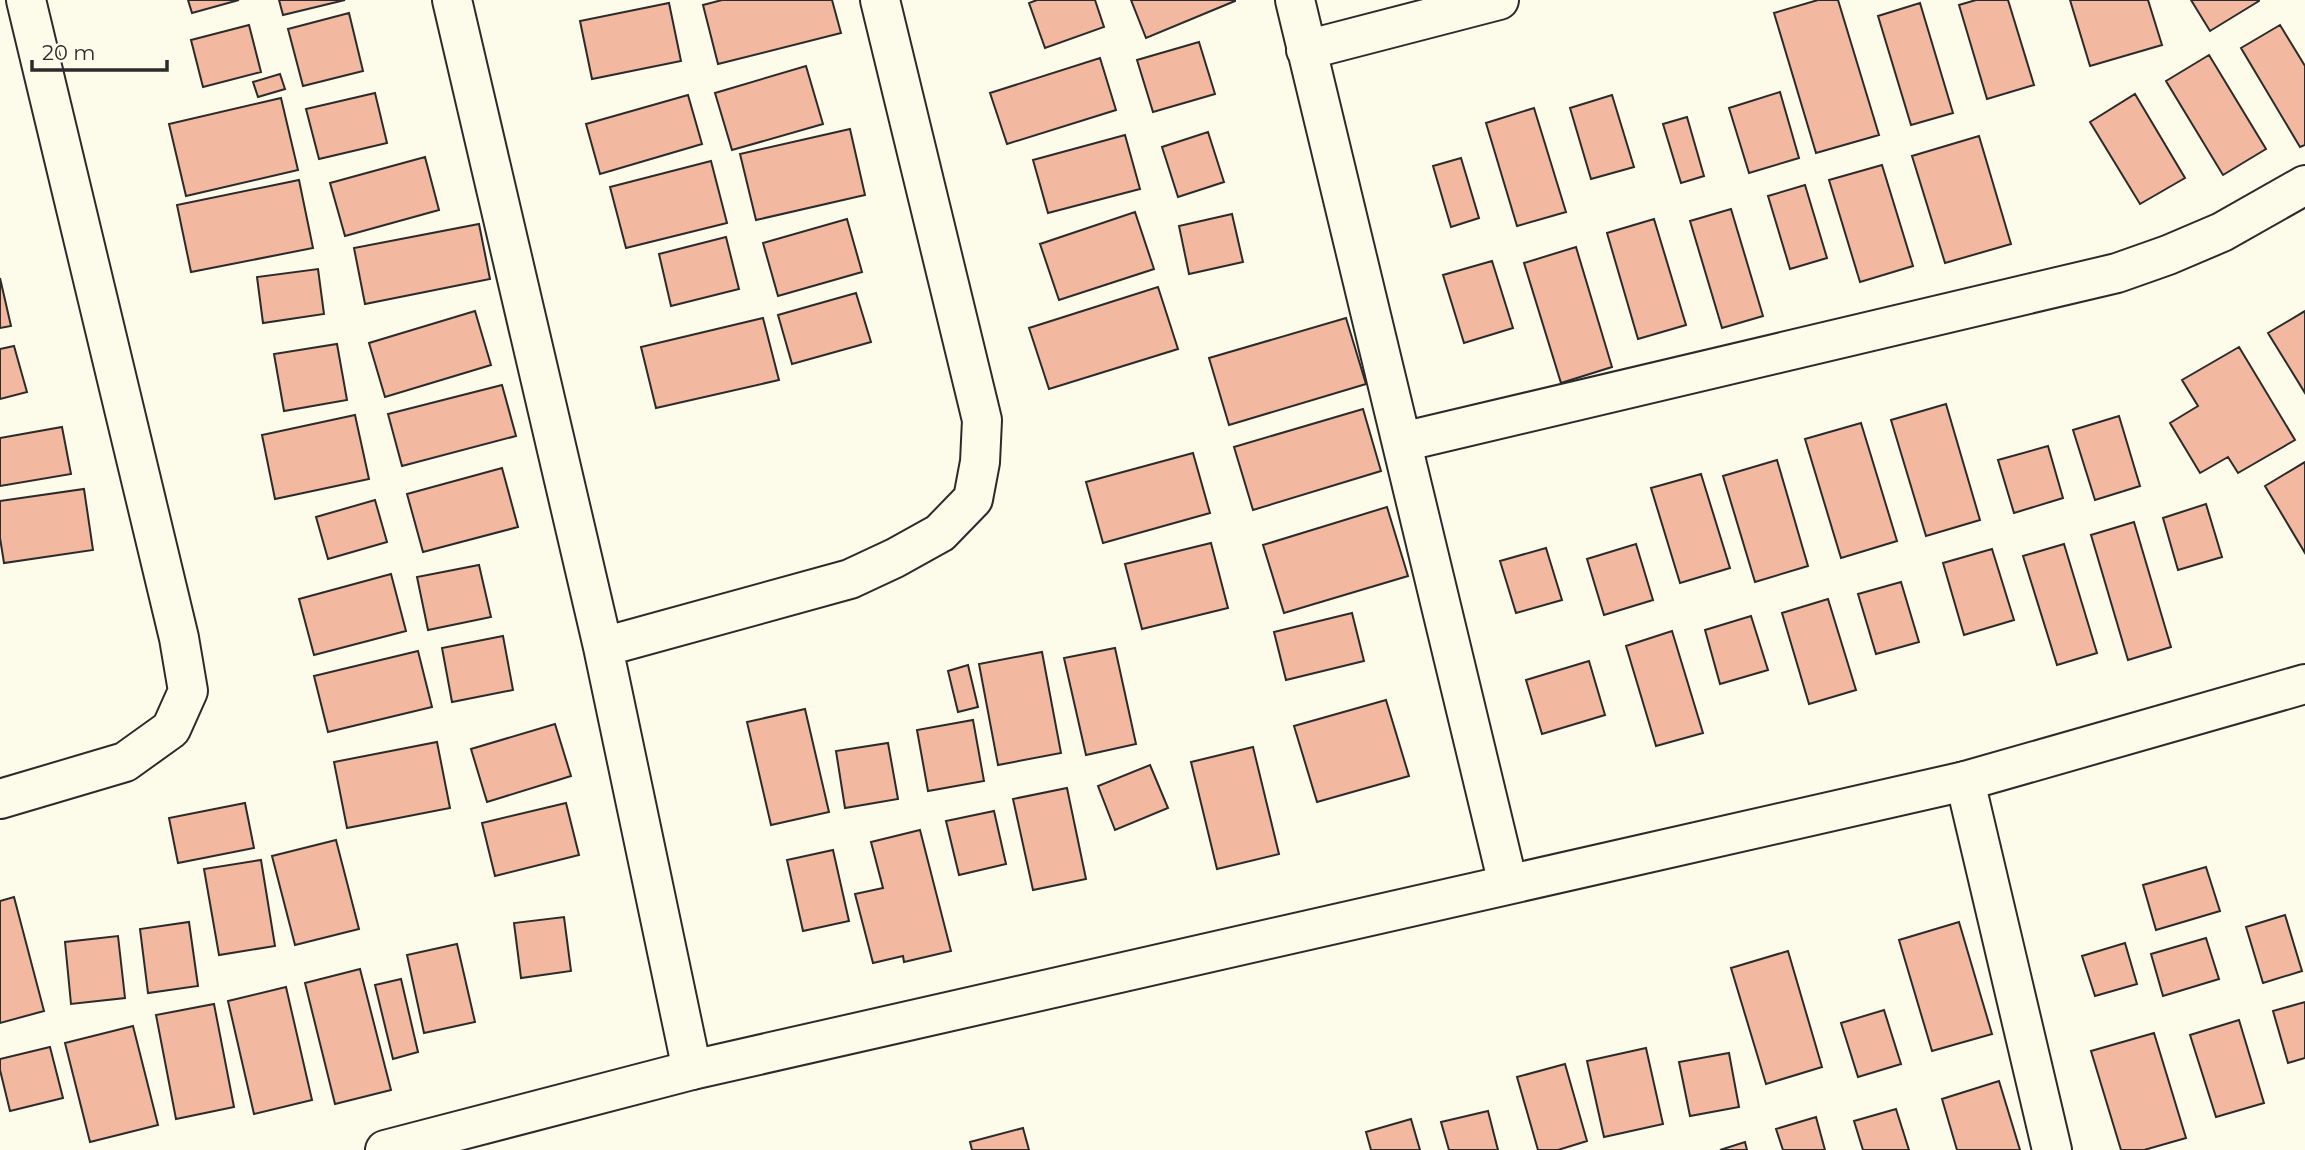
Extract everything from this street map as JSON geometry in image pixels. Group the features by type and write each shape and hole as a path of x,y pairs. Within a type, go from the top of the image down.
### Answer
{"street":[{"path":"0,799 125,762 171,729 188,691 179,638 26,0"},
{"path":"452,0 603,647 692,1070"},
{"path":"603,647 850,579 940,533 972,499 980,462 982,420 880,0"},
{"path":"1295,0 1508,884"},
{"path":"1306,50 1499,0"},
{"path":"1402,442 2117,273 2168,256 2222,233 2305,185"},
{"path":"385,1150 692,1070 1965,781 2305,684"},
{"path":"1965,781 2052,1150"}],"building":[{"path":"188,0 239,0 192,13"},
{"path":"279,0 345,0 283,15"},
{"path":"722,0 832,0 841,33 718,64 703,5"},
{"path":"1037,0 1095,0 1104,27 1045,48 1029,3"},
{"path":"1131,0 1235,0 1235,1 1146,38"},
{"path":"1818,0 1838,0 1879,135 1816,153 1774,13"},
{"path":"1976,0 2008,0 2034,85 1987,99 1959,5"},
{"path":"2070,0 2148,0 2162,45 2090,66"},
{"path":"2191,0 2259,0 2259,1 2210,31"},
{"path":"669,3 681,61 592,79 580,21"},
{"path":"1920,3 1953,113 1911,125 1878,16"},
{"path":"349,13 363,71 303,86 288,29"},
{"path":"249,25 261,72 203,87 191,40"},
{"path":"2280,25 2305,66 2305,145 2300,147 2241,48"},
{"path":"1199,42 1215,94 1153,112 1137,60"},
{"path":"2209,55 2266,149 2223,175 2166,81"},
{"path":"1100,58 1116,110 1007,144 990,93"},
{"path":"806,66 823,124 732,150 715,93"},
{"path":"280,74 285,89 258,97 253,82"},
{"path":"1780,92 1799,158 1749,173 1729,108"},
{"path":"375,93 387,143 319,159 306,109"},
{"path":"2135,94 2185,178 2140,204 2090,122"},
{"path":"688,95 702,144 600,174 586,124"},
{"path":"1612,95 1634,167 1591,179 1570,108"},
{"path":"281,98 298,170 186,196 169,124"},
{"path":"1534,108 1566,212 1517,226 1486,123"},
{"path":"1687,117 1704,176 1681,183 1663,124"},
{"path":"850,129 865,195 756,220 740,154"},
{"path":"1208,132 1224,182 1178,197 1162,147"},
{"path":"1125,135 1140,189 1048,213 1033,160"},
{"path":"1979,136 2011,244 1945,263 1912,156"},
{"path":"425,157 439,210 345,236 330,183"},
{"path":"1461,158 1479,218 1451,227 1433,166"},
{"path":"711,161 727,223 626,248 610,187"},
{"path":"1882,165 1913,266 1860,282 1829,180"},
{"path":"299,180 313,248 191,272 177,205"},
{"path":"1805,185 1827,258 1790,269 1768,196"},
{"path":"1731,209 1763,316 1722,328 1690,221"},
{"path":"1135,212 1154,269 1059,300 1040,244"},
{"path":"1232,214 1243,262 1189,274 1179,226"},
{"path":"847,219 862,272 778,296 763,243"},
{"path":"1654,219 1686,325 1638,339 1607,233"},
{"path":"479,224 490,279 365,304 354,248"},
{"path":"726,237 739,289 671,306 659,254"},
{"path":"1576,247 1612,367 1561,383 1524,263"},
{"path":"1492,261 1513,328 1464,343 1443,275"},
{"path":"318,269 324,314 263,323 257,277"},
{"path":"0,278 11,326 0,328"},
{"path":"1158,287 1178,349 1049,389 1029,328"},
{"path":"856,293 871,342 792,364 778,315"},
{"path":"475,311 491,365 385,397 369,343"},
{"path":"2305,311 2305,393 2268,333"},
{"path":"763,318 779,380 656,408 641,347"},
{"path":"1346,318 1366,384 1229,425 1209,358"},
{"path":"337,344 347,400 284,411 274,354"},
{"path":"14,346 27,392 0,399 0,349"},
{"path":"2239,347 2295,440 2238,473 2228,457 2200,473 2170,423 2198,406 2182,380"},
{"path":"502,385 516,436 402,466 388,414"},
{"path":"1946,404 1980,520 1926,536 1891,420"},
{"path":"1363,409 1381,471 1253,510 1234,447"},
{"path":"355,415 369,479 275,499 262,435"},
{"path":"2119,416 2140,486 2095,500 2073,430"},
{"path":"1861,423 1897,541 1841,558 1805,439"},
{"path":"62,427 71,474 0,486 0,438"},
{"path":"2048,446 2063,498 2014,513 1998,460"},
{"path":"1193,453 1210,513 1103,543 1086,482"},
{"path":"1777,460 1808,566 1755,582 1723,476"},
{"path":"2305,462 2305,553 2265,486"},
{"path":"502,468 518,527 423,552 407,494"},
{"path":"1701,474 1730,568 1680,583 1651,488"},
{"path":"84,489 93,550 4,563 0,538 0,501"},
{"path":"375,500 387,542 328,559 316,517"},
{"path":"2206,504 2222,557 2178,570 2163,518"},
{"path":"1387,507 1408,576 1284,613 1263,545"},
{"path":"2134,522 2171,647 2128,660 2091,535"},
{"path":"1211,543 1228,608 1142,629 1125,564"},
{"path":"1636,544 1653,600 1604,615 1587,559"},
{"path":"2064,544 2097,653 2057,665 2023,556"},
{"path":"1546,548 1562,600 1516,613 1500,561"},
{"path":"1992,549 2014,620 1964,635 1943,563"},
{"path":"479,565 491,617 428,630 417,577"},
{"path":"391,574 406,631 314,655 299,599"},
{"path":"1901,582 1919,642 1876,654 1858,594"},
{"path":"1828,599 1856,690 1809,704 1782,613"},
{"path":"1352,613 1364,661 1286,680 1274,632"},
{"path":"1751,616 1768,670 1720,684 1705,630"},
{"path":"1672,631 1703,733 1656,746 1626,646"},
{"path":"503,636 513,690 452,702 442,648"},
{"path":"1115,648 1136,744 1086,755 1064,658"},
{"path":"418,651 432,707 328,732 314,676"},
{"path":"1042,652 1061,753 998,765 979,664"},
{"path":"1589,661 1605,715 1542,734 1526,680"},
{"path":"968,665 978,707 958,712 948,671"},
{"path":"1386,700 1409,776 1317,802 1294,726"},
{"path":"805,709 829,812 771,825 747,722"},
{"path":"973,720 984,781 928,791 917,730"},
{"path":"555,724 571,776 487,802 471,749"},
{"path":"437,742 450,808 347,828 334,762"},
{"path":"888,743 898,799 845,808 836,751"},
{"path":"1253,747 1279,854 1217,869 1191,762"},
{"path":"1150,765 1168,808 1115,830 1098,786"},
{"path":"1067,788 1086,879 1033,890 1013,799"},
{"path":"245,803 254,848 178,863 169,818"},
{"path":"566,803 579,855 495,876 482,823"},
{"path":"994,811 1006,864 959,875 946,821"},
{"path":"920,830 951,951 904,962 903,956 873,963 855,894 883,888 871,842"},
{"path":"336,840 359,929 295,945 272,856"},
{"path":"833,850 849,921 803,931 787,860"},
{"path":"261,860 275,946 219,955 204,869"},
{"path":"2206,867 2220,911 2156,930 2143,885"},
{"path":"14,897 44,1011 0,1023 0,901"},
{"path":"2285,915 2302,971 2263,983 2246,927"},
{"path":"564,917 571,971 521,978 514,923"},
{"path":"189,922 198,986 148,993 140,929"},
{"path":"1959,922 1992,1034 1932,1051 1899,940"},
{"path":"118,936 125,998 71,1004 65,942"},
{"path":"2206,938 2219,979 2163,996 2151,954"},
{"path":"2125,943 2137,984 2095,996 2082,956"},
{"path":"457,944 475,1022 424,1033 407,955"},
{"path":"1788,951 1822,1067 1766,1084 1731,968"},
{"path":"360,969 391,1090 335,1104 305,983"},
{"path":"401,979 418,1052 393,1059 375,985"},
{"path":"286,987 312,1100 254,1114 228,1001"},
{"path":"2305,1002 2305,1058 2288,1063 2273,1011"},
{"path":"214,1004 234,1107 176,1119 156,1015"},
{"path":"1884,1010 1901,1064 1858,1077 1841,1023"},
{"path":"2239,1020 2264,1103 2216,1117 2190,1035"},
{"path":"133,1026 158,1125 90,1142 65,1043"},
{"path":"2154,1033 2186,1138 2144,1150 2121,1150 2091,1051"},
{"path":"50,1047 63,1098 10,1111 0,1059"},
{"path":"1646,1048 1663,1124 1604,1137 1587,1061"},
{"path":"1729,1053 1739,1107 1690,1116 1679,1062"},
{"path":"1565,1064 1587,1141 1558,1150 1538,1150 1517,1077"},
{"path":"1999,1081 2020,1150 1957,1150 1942,1099"},
{"path":"1896,1109 1909,1150 1863,1150 1854,1121"},
{"path":"1488,1111 1498,1150 1449,1150 1441,1122"},
{"path":"1816,1117 1825,1150 1783,1150 1776,1129"},
{"path":"1411,1119 1420,1150 1371,1150 1366,1132"},
{"path":"1023,1128 1029,1150 972,1150 970,1142"},
{"path":"1745,1142 1747,1150 1720,1150"}]}
